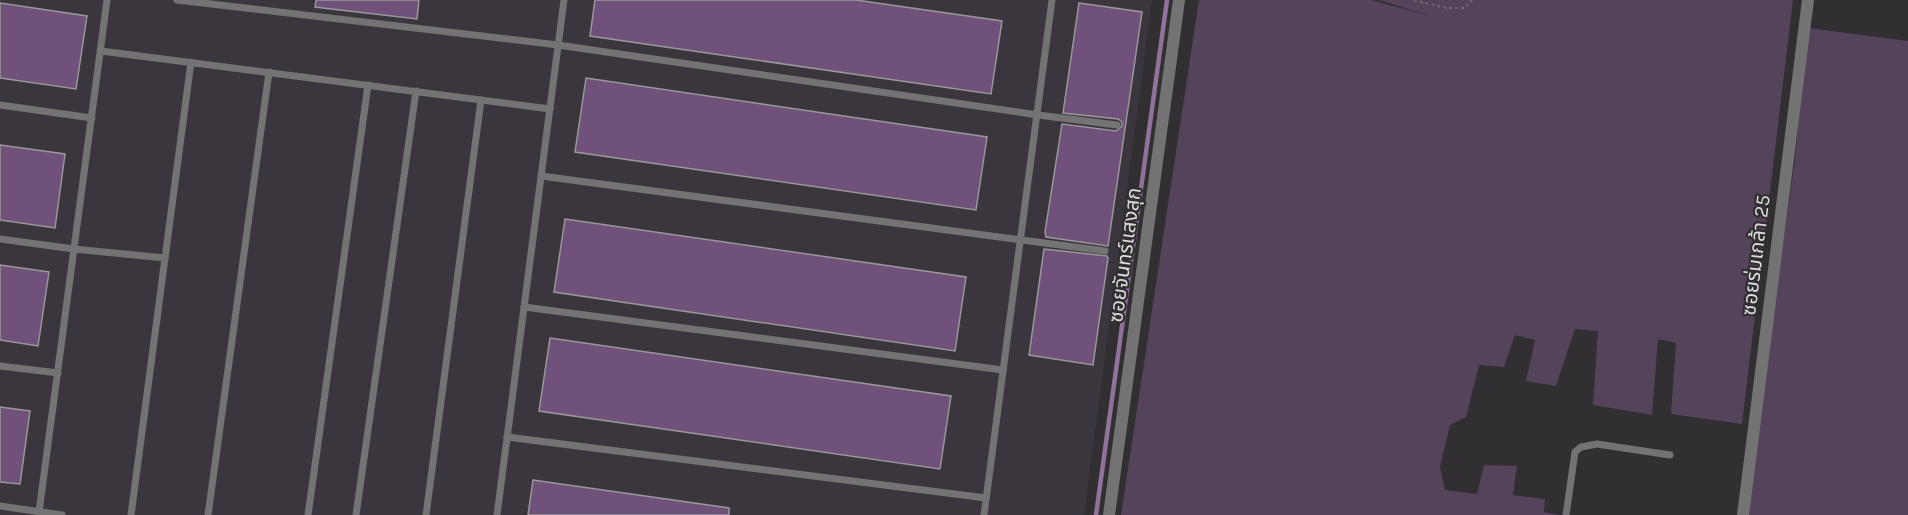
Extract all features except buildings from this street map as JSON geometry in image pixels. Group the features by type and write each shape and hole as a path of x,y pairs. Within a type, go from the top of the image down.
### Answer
{"street":[{"name":"ซอยจันทร์แสงสุก","path":"1109,515 1179,0"},
{"name":"ซอยร่มเกล้า 25","path":"1743,515 1808,0"}],"lane":[{"path":"39,512 107,0"},
{"path":"177,0 558,45 1117,125"},
{"path":"497,515 564,0"},
{"path":"984,515 1052,0"},
{"path":"101,51 550,109"},
{"path":"131,515 191,62"},
{"path":"208,515 269,72"},
{"path":"308,515 368,85"},
{"path":"356,515 416,92"},
{"path":"426,515 480,100"},
{"path":"0,105 92,118"},
{"path":"541,176 1105,252"},
{"path":"0,238 74,249 165,258"},
{"path":"524,307 1003,370"},
{"path":"0,366 58,373"},
{"path":"507,437 986,498"},
{"path":"1566,515 1575,452 1581,447 1597,444 1670,455"},
{"path":"0,506 62,515"}],"path":[{"path":"1414,0 1446,8 1465,8 1472,0"}],"shaded area":[{"path":"0,0 1152,0 1084,515 0,515"},
{"path":"1199,0 1371,0 1434,17 1379,0 1793,0 1742,424 1671,414 1676,343 1658,339 1652,415 1593,405 1598,331 1575,329 1556,386 1526,381 1535,340 1515,335 1504,367 1479,365 1466,417 1450,425 1440,467 1445,490 1477,494 1484,465 1517,466 1513,495 1545,499 1544,512 1560,515 1121,515"},
{"path":"1808,28 1908,41 1908,515 1746,515 1795,159"}],"waterway":[{"path":"1096,515 1167,0"}]}
